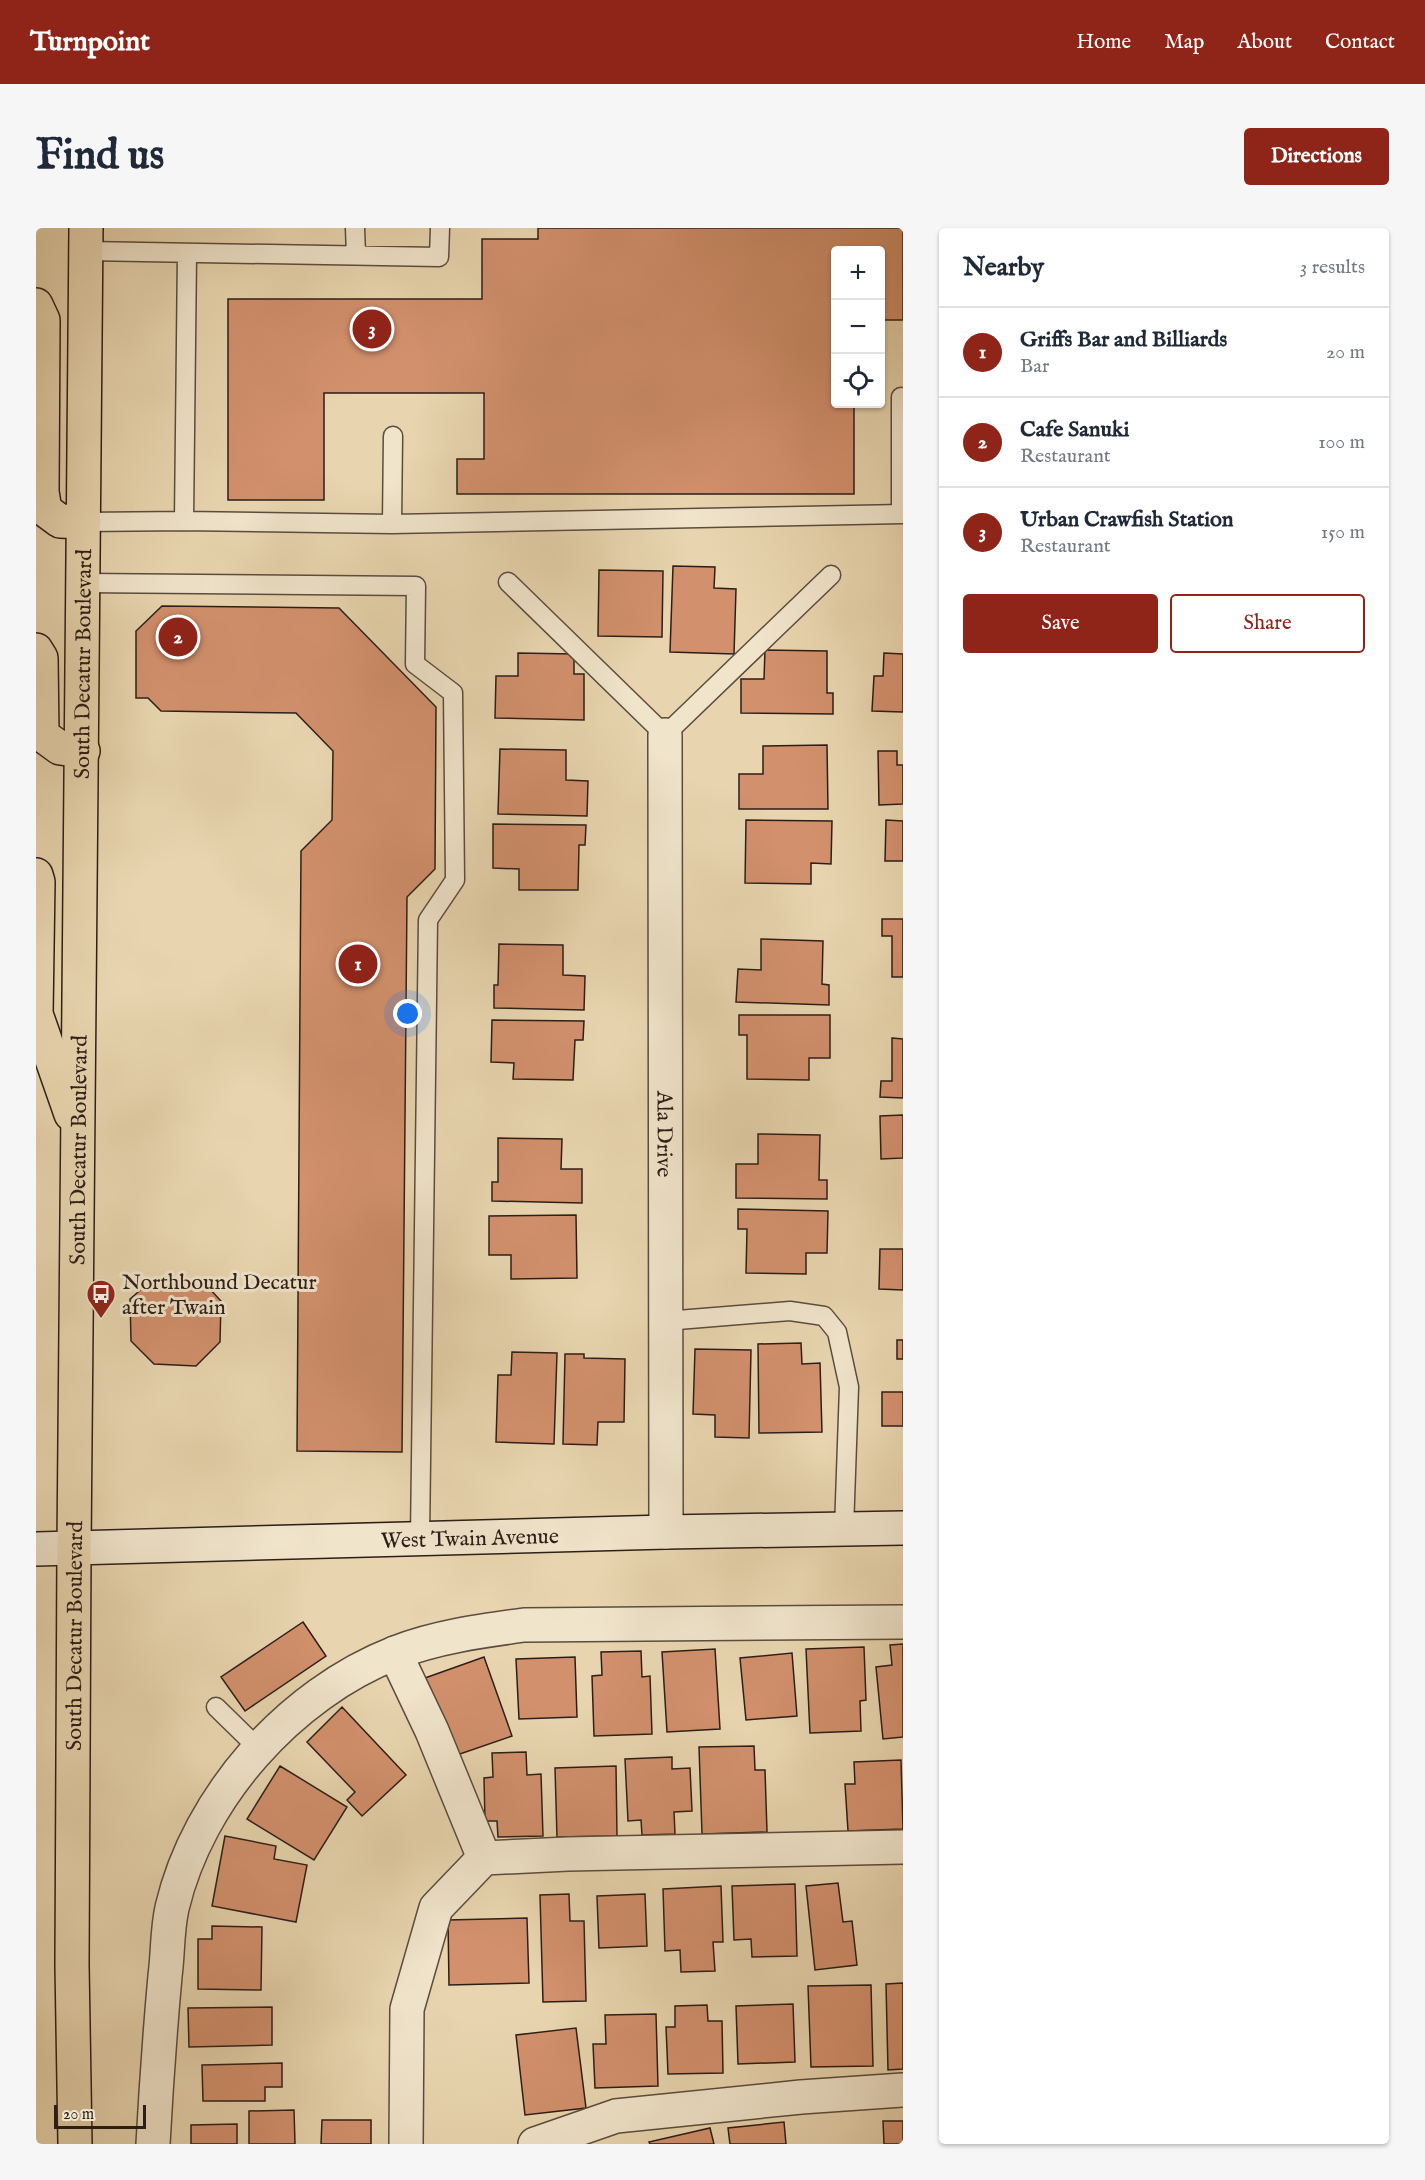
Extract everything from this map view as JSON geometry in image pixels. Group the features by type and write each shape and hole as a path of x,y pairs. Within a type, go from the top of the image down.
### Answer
{"main road":[{"name":"South Decatur Boulevard","path":"75,2144 72,1965 74,1548 86,240"},
{"path":"36,305 43,320 43,501 45,510 60,521 84,522"},
{"path":"36,650 41,658 42,735 60,748 83,751"},
{"path":"36,874 38,882 36,1014 78,1136"}],"street":[{"name":"Ala Drive","path":"665,735 666,1532"},
{"name":"West Twain Avenue","path":"36,1549 903,1528"},
{"path":"153,2144 157,2057 172,1908 192,1849 224,1792 259,1749 298,1710 347,1675 395,1653 443,1639 524,1625 903,1622"},
{"path":"395,1653 432,1731 484,1858"},
{"path":"406,2144 407,2009 436,1908 484,1858 903,1847"},
{"path":"535,2144 616,2116 801,2097 903,2090"}],"lane":[{"path":"355,228 356,255"},
{"path":"86,240 187,253 439,257 440,228"},
{"path":"184,521 187,253"},
{"path":"84,522 392,524 902,514 901,397"},
{"path":"392,524 393,436"},
{"path":"508,582 665,735 831,575"},
{"path":"83,583 416,586 415,664 453,693 454,869 454,880 428,920 420,1538"},
{"path":"666,1321 790,1311 824,1316 837,1332 849,1387 844,1529"},
{"path":"216,1707 259,1749"}],"building":[{"path":"538,228 903,228 903,320 885,320 885,246 831,246 831,408 854,408 854,494 457,494 457,459 484,459 484,393 324,393 324,500 228,500 228,299 482,299 482,239 538,239"},
{"path":"673,566 715,567 714,588 736,589 734,654 670,652"},
{"path":"599,570 663,571 662,637 598,636"},
{"path":"162,606 339,608 436,707 435,869 407,897 402,1452 297,1451 301,851 332,820 333,751 296,713 161,711 148,698 136,698 136,631"},
{"path":"765,650 827,651 827,693 833,693 833,714 741,713 741,679 764,679"},
{"path":"518,653 574,654 574,674 584,674 584,720 495,718 496,676 518,676"},
{"path":"884,653 903,654 903,712 872,711 874,676 883,676"},
{"path":"827,745 828,809 739,809 739,774 763,774 763,746"},
{"path":"500,749 566,750 566,780 588,781 587,816 498,814"},
{"path":"878,751 897,751 897,765 903,765 903,804 879,805"},
{"path":"746,820 832,821 831,864 811,863 811,884 745,883"},
{"path":"886,820 903,821 903,861 885,861"},
{"path":"493,824 586,825 585,845 579,845 578,890 519,890 519,869 493,868"},
{"path":"882,919 903,919 903,977 892,977 892,936 882,936"},
{"path":"761,939 823,941 822,984 829,985 829,1005 736,1002 738,969 761,970"},
{"path":"499,944 563,945 563,975 585,976 584,1010 494,1008 494,985 498,985"},
{"path":"739,1015 830,1015 830,1058 809,1058 809,1080 747,1079 747,1035 739,1035"},
{"path":"492,1020 584,1021 583,1040 575,1040 573,1080 513,1079 514,1063 491,1062"},
{"path":"892,1038 903,1039 903,1098 880,1097 881,1081 892,1081"},
{"path":"903,1115 903,1158 881,1159 880,1116"},
{"path":"758,1134 820,1135 819,1180 827,1180 827,1199 736,1198 736,1164 758,1164"},
{"path":"498,1138 562,1139 561,1169 582,1169 582,1203 492,1201 492,1182 498,1182"},
{"path":"738,1209 828,1211 827,1253 806,1253 806,1274 746,1273 747,1229 738,1229"},
{"path":"576,1215 577,1278 511,1279 511,1255 489,1255 489,1216"},
{"path":"880,1249 903,1249 903,1290 879,1289"},
{"path":"145,1286 207,1286 221,1301 220,1342 196,1366 154,1364 131,1341 130,1299"},
{"path":"897,1340 903,1340 903,1359 897,1359"},
{"path":"801,1343 802,1364 820,1363 822,1432 759,1433 758,1344"},
{"path":"695,1349 751,1350 749,1438 715,1437 715,1415 693,1414"},
{"path":"512,1352 557,1353 554,1444 496,1442 498,1375 511,1375"},
{"path":"565,1354 584,1354 584,1358 625,1359 624,1422 598,1422 597,1445 563,1444"},
{"path":"882,1392 903,1392 903,1426 882,1426"},
{"path":"303,1622 326,1656 245,1711 221,1677"},
{"path":"903,1644 903,1737 883,1739 876,1667 892,1665 890,1645"},
{"path":"864,1647 866,1700 860,1701 861,1731 810,1733 806,1649"},
{"path":"715,1649 720,1729 667,1732 662,1652"},
{"path":"641,1651 642,1677 650,1676 652,1734 594,1736 592,1676 602,1675 601,1652"},
{"path":"792,1653 797,1716 746,1720 740,1658"},
{"path":"484,1657 512,1736 454,1756 425,1678"},
{"path":"575,1657 577,1717 519,1719 516,1659"},
{"path":"342,1707 406,1775 362,1816 347,1800 355,1792 307,1742"},
{"path":"754,1746 755,1770 765,1770 767,1832 702,1834 699,1747"},
{"path":"526,1752 527,1775 541,1774 543,1836 498,1837 497,1821 485,1821 484,1778 493,1777 492,1753"},
{"path":"672,1757 672,1769 690,1768 692,1811 674,1812 675,1834 642,1835 641,1820 628,1821 625,1759"},
{"path":"901,1760 903,1829 848,1831 845,1784 855,1784 854,1762"},
{"path":"280,1766 347,1807 314,1860 247,1819"},
{"path":"616,1766 617,1836 557,1837 555,1768"},
{"path":"225,1836 276,1846 274,1859 307,1865 296,1922 212,1906"},
{"path":"838,1883 843,1922 852,1921 857,1965 815,1970 806,1886"},
{"path":"795,1884 797,1956 752,1957 751,1939 734,1940 732,1886"},
{"path":"721,1886 723,1942 713,1942 715,1971 681,1972 680,1950 665,1951 663,1889"},
{"path":"569,1894 570,1921 584,1921 586,2001 543,2002 540,1895"},
{"path":"645,1894 647,1946 599,1948 597,1896"},
{"path":"527,1918 529,1983 449,1985 448,1920"},
{"path":"212,1926 262,1927 261,1990 198,1989 198,1939 212,1939"},
{"path":"903,1983 903,2069 888,2070 886,1984"},
{"path":"871,1985 873,2066 811,2067 808,1986"},
{"path":"793,2004 795,2062 738,2064 736,2006"},
{"path":"707,2005 708,2021 722,2021 723,2073 668,2074 666,2027 675,2027 675,2006"},
{"path":"272,2007 272,2045 189,2047 188,2008"},
{"path":"656,2014 658,2086 595,2088 593,2044 606,2044 605,2015"},
{"path":"576,2028 586,2108 525,2115 516,2035"},
{"path":"282,2063 282,2087 265,2087 265,2101 203,2101 202,2065"},
{"path":"294,2110 295,2144 249,2144 249,2111"},
{"path":"322,2120 371,2120 371,2144 321,2144"},
{"path":"883,2121 903,2121 903,2144 884,2144"},
{"path":"784,2122 786,2144 730,2144 728,2128"},
{"path":"237,2124 237,2144 191,2144 191,2125"},
{"path":"710,2128 714,2144 650,2144 649,2142"}],"place":[{"name":"Urban Crawfish Station","path":"372,329"},
{"name":"Cafe Sanuki","path":"178,637"},
{"name":"Griffs Bar and Billiards","path":"358,964"},
{"name":"Northbound Decatur after Twain","path":"101,1320"}]}
